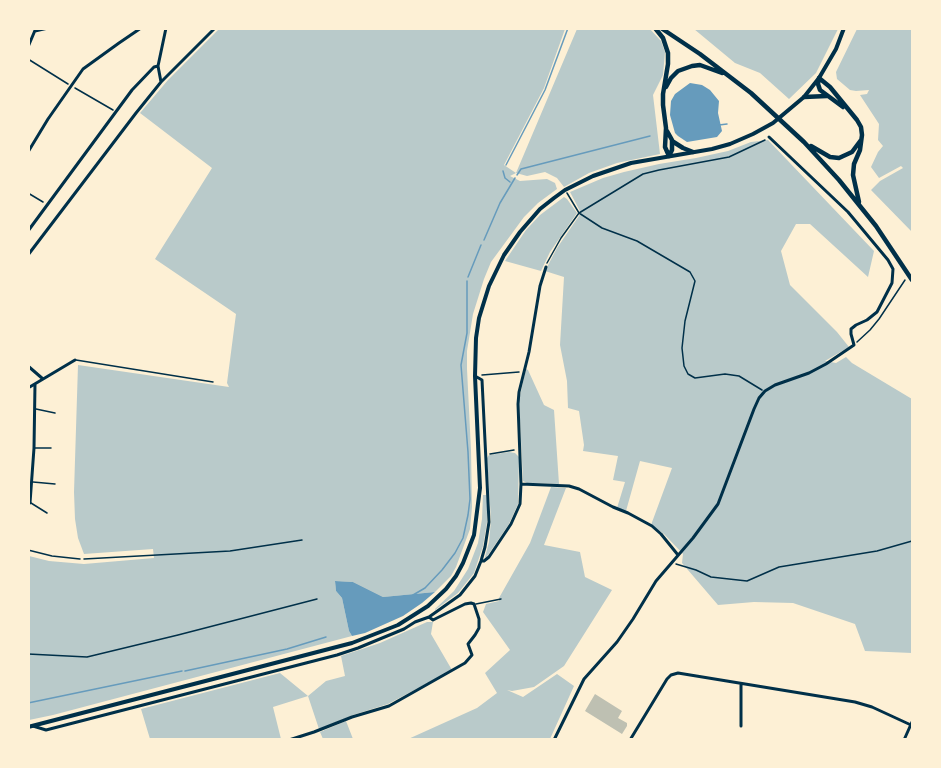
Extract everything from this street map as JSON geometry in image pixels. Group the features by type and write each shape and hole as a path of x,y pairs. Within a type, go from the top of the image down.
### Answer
{"highway":[{"path":"656,28 663,38 668,53 663,105 666,128 665,147 669,156"},
{"path":"661,28 751,93 804,142 860,205 912,280"},
{"path":"664,92 671,78 678,71 692,66 699,65 729,76"},
{"path":"848,110 820,90 819,78 830,87 857,120 861,127 862,138 853,175 860,205"},
{"path":"804,97 827,96"},
{"path":"666,128 672,140 672,150 669,156"},
{"path":"804,142 825,155 839,158 852,152 862,138"},
{"path":"672,140 693,152"}],"main road":[{"path":"31,727 352,643 398,625 428,606 456,576 474,535 480,488 475,376 476,338 479,318 489,286 511,244 540,209 565,190 606,171 631,163 730,144 773,123 804,97 819,78 836,49 844,28"}],"street":[{"path":"28,46 35,30 48,28"},
{"path":"28,152 83,69 141,28"},
{"path":"161,82 158,66 166,28"},
{"path":"28,255 161,82 215,28"},
{"path":"28,231 132,90 154,67 158,66"},
{"path":"554,740 584,679 617,642 656,581 693,538 718,504 759,398 775,385 809,373 854,345 851,338 852,329 877,312 892,283 893,269 888,260 848,212 770,137"},
{"path":"481,561 489,557 511,524 520,504 518,404 520,384 546,267"},
{"path":"28,388 75,360"},
{"path":"28,366 43,379"},
{"path":"31,727 46,730 337,655 386,637 429,616 462,592 475,576 481,561 486,546 489,522 482,380 475,376"},
{"path":"29,502 34,448 35,384"},
{"path":"521,484 569,486 579,489 652,526 662,534 678,555"},
{"path":"289,740 389,705 465,663 473,653 468,644 479,625 474,604 465,604 434,620 429,616"},
{"path":"630,740 664,684 671,675 681,673 855,702 872,707 912,724 903,740"},
{"path":"741,684 741,726"}],"lane":[{"path":"75,360 213,382"},
{"path":"35,409 55,413"},
{"path":"34,448 51,448"},
{"path":"32,482 55,484"},
{"path":"29,502 47,513"},
{"path":"28,550 52,556 80,559"},
{"path":"474,604 501,599"}],"path":[{"path":"28,59 116,111"},
{"path":"546,267 561,238 579,213 643,174 729,157 770,137"},
{"path":"565,190 579,213 602,228 637,241 690,272 695,281 685,321 682,348 684,366 688,374 695,378 725,374 739,376 765,391"},
{"path":"28,193 47,204"},
{"path":"854,345 875,324 906,279"},
{"path":"475,376 524,372"},
{"path":"486,454 520,449"},
{"path":"80,559 230,551 302,540"},
{"path":"672,564 696,570 711,578 747,581 779,567 877,551 912,541"},
{"path":"28,654 87,657 317,599"}],"shaded area":[{"path":"649,28 661,41 665,52 663,75 653,95 660,154 617,163 589,173 564,187 557,178 545,172 527,176 516,173 577,29"},
{"path":"219,29 565,29 544,88 504,165 516,173 510,176 520,181 547,179 555,183 557,189 524,217 491,262 473,314 467,351 472,507 470,529 451,576 435,592 383,597 353,582 335,581 336,591 342,598 352,636 29,720 29,556 49,561 84,564 154,558 153,549 84,554 78,538 74,492 78,365 229,387 227,383 236,314 155,259 212,168 140,113 168,80"},
{"path":"694,29 838,29 816,73 789,99 760,73 735,63"},
{"path":"857,29 912,29 912,232 871,190 880,181 903,168 901,166 879,178 871,167 883,146 878,140 879,124 860,95 867,94 869,90 850,90 837,79 836,72"},
{"path":"768,140 874,251 868,277 810,224 796,224 781,251 790,285 849,347 825,361 836,363 846,357 852,363 912,399 912,653 865,651 855,624 793,603 754,602 718,605 682,563 683,554 664,534 651,525 672,468 640,461 626,511 617,508 625,482 613,480 618,456 583,451 579,411 568,408 567,381 560,345 564,277 545,271 557,248 581,213 570,192 624,172 728,151 751,142"},
{"path":"564,197 577,213 550,252 541,271 505,261 526,230 540,215"},
{"path":"526,369 544,405 554,410 559,484 523,481 519,400"},
{"path":"509,452 519,457 518,504 509,524 486,558 491,520 487,458 489,455"},
{"path":"551,487 566,488 544,545 580,552 585,577 612,590 564,666 534,687 507,690 523,697 557,674 574,686 550,739 406,740 477,708 497,693 485,673 510,650 483,612 486,604 499,601 530,543"},
{"path":"483,495 486,495 487,501 487,522 483,546 474,573 458,593 435,610 454,591 468,569 478,543"},
{"path":"427,622 433,622 431,634 452,670 388,704 319,729 308,696 326,681 345,676 341,656 380,643"},
{"path":"280,673 308,696 273,707 281,739 150,739 141,709"},
{"path":"346,721 353,739 323,739 320,732"}],"water":[{"path":"690,83 702,85 710,90 719,101 718,113 722,131 717,137 687,142 675,133 670,115 671,101 675,94"},
{"path":"335,581 353,582 383,597 435,592 403,616 365,633 352,636 342,598 336,591"}],"building":[{"path":"595,694 622,711 618,718 627,723 627,726 622,734 585,711"}],"waterway":[{"path":"506,165 545,90 568,28"},
{"path":"719,125 727,124"},
{"path":"517,175 521,169 650,136"},
{"path":"503,171 505,178 510,182"},
{"path":"484,240 500,203 515,178"},
{"path":"468,277 481,245"},
{"path":"413,595 425,588 455,553 463,538 468,515 470,499 468,452 461,365 467,333 467,281"},
{"path":"185,671 287,649 326,637"},
{"path":"28,703 182,671"}]}
